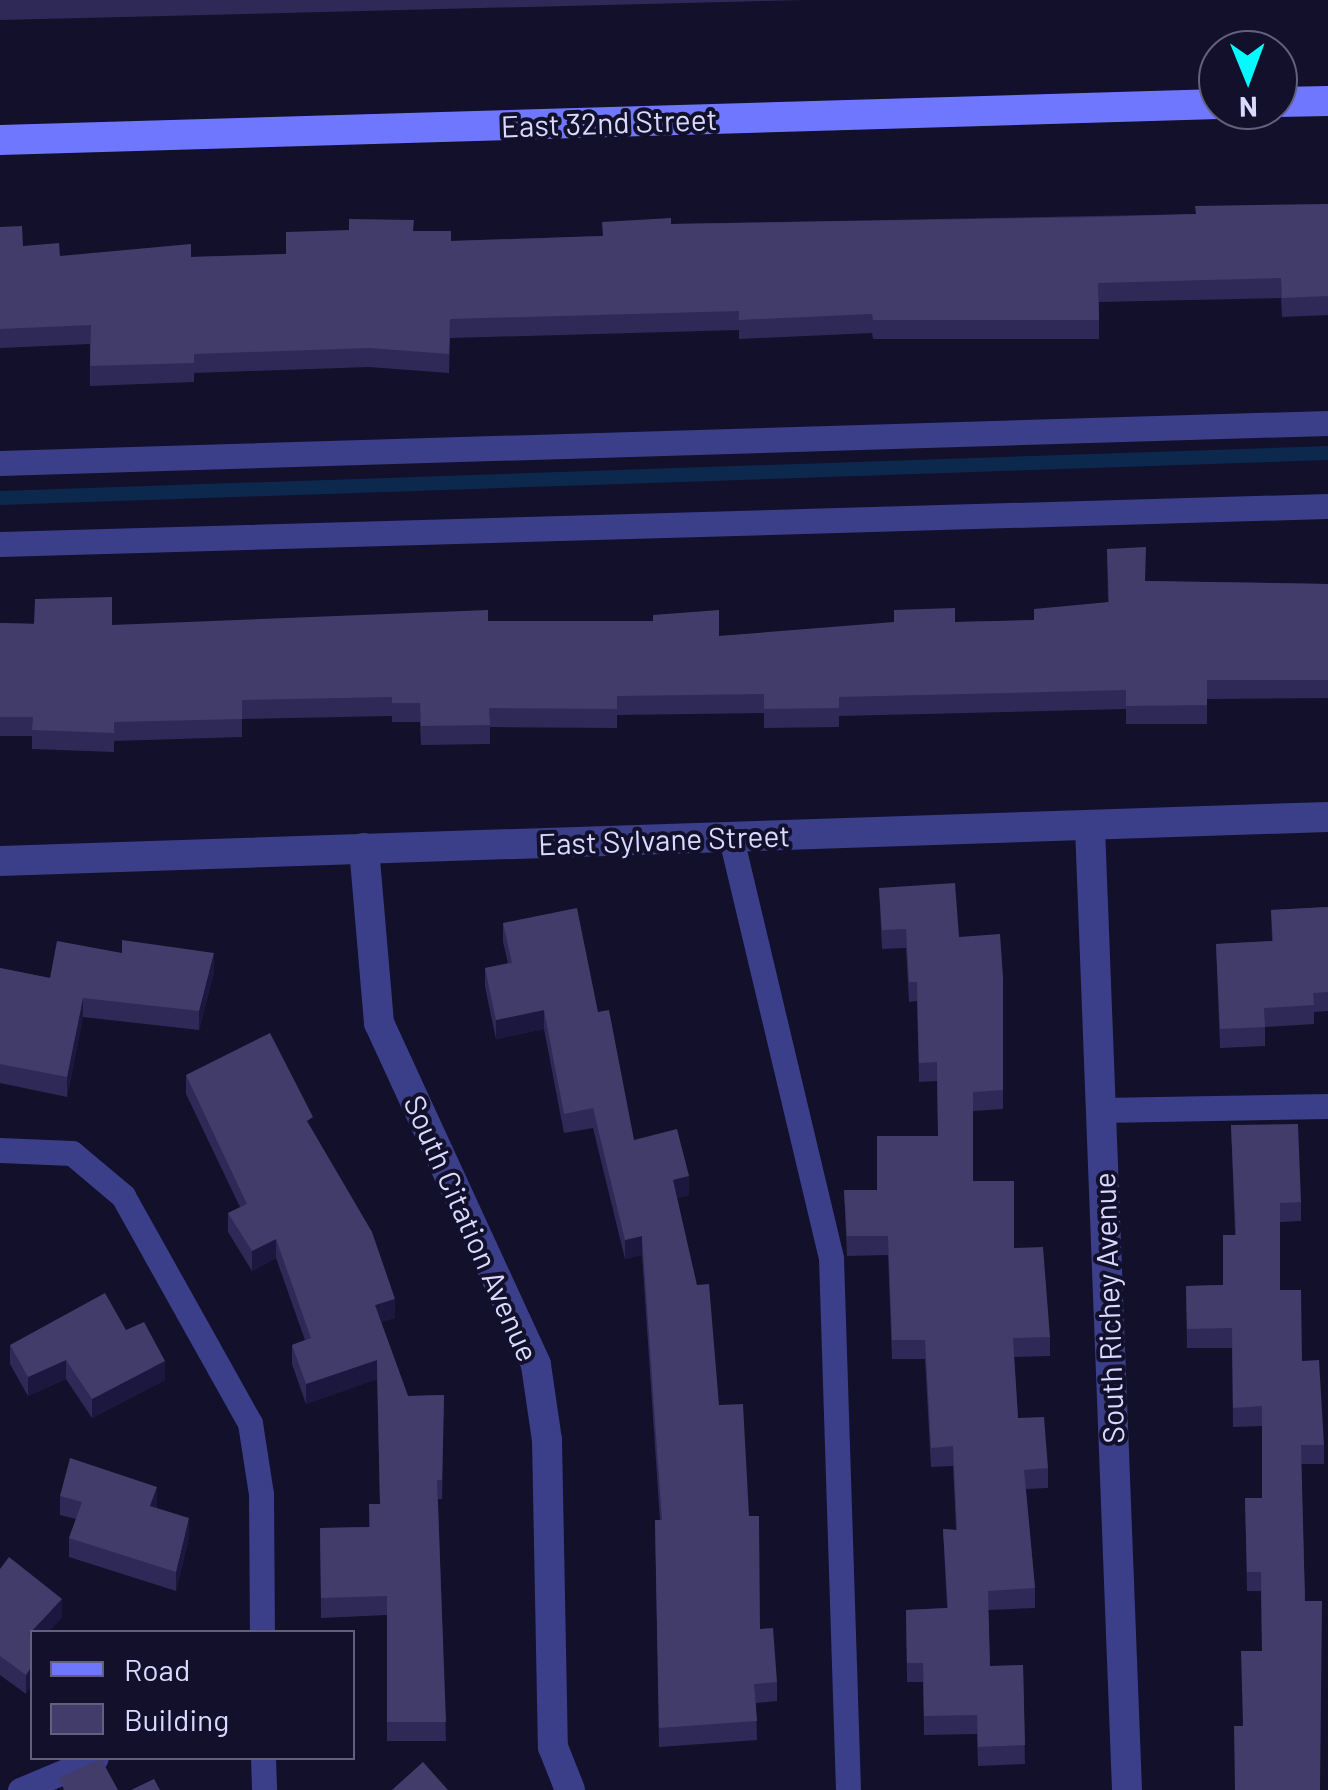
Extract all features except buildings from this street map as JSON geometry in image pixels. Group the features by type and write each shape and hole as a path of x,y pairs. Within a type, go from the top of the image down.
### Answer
{"street":[{"path":"1298,102 1328,101"},
{"name":"East 32nd Street","path":"0,140 1198,105"},
{"name":"East Sylvane Street","path":"0,861 1328,818"},
{"name":"South Richey Avenue","path":"1090,827 1126,1790"},
{"name":"South Citation Avenue","path":"364,848 379,1022 536,1365 547,1440 554,1747 570,1790"}],"lane":[{"path":"0,463 1328,424"},
{"path":"0,544 1328,506"},
{"path":"730,838 831,1258 848,1790"},
{"path":"1101,1110 1328,1106"},
{"path":"0,1150 72,1153 122,1196 250,1423 261,1494 262,1630"},
{"path":"20,1790 91,1760"},
{"path":"263,1760 264,1790"}],"waterway":[{"path":"0,498 1328,453"}]}
